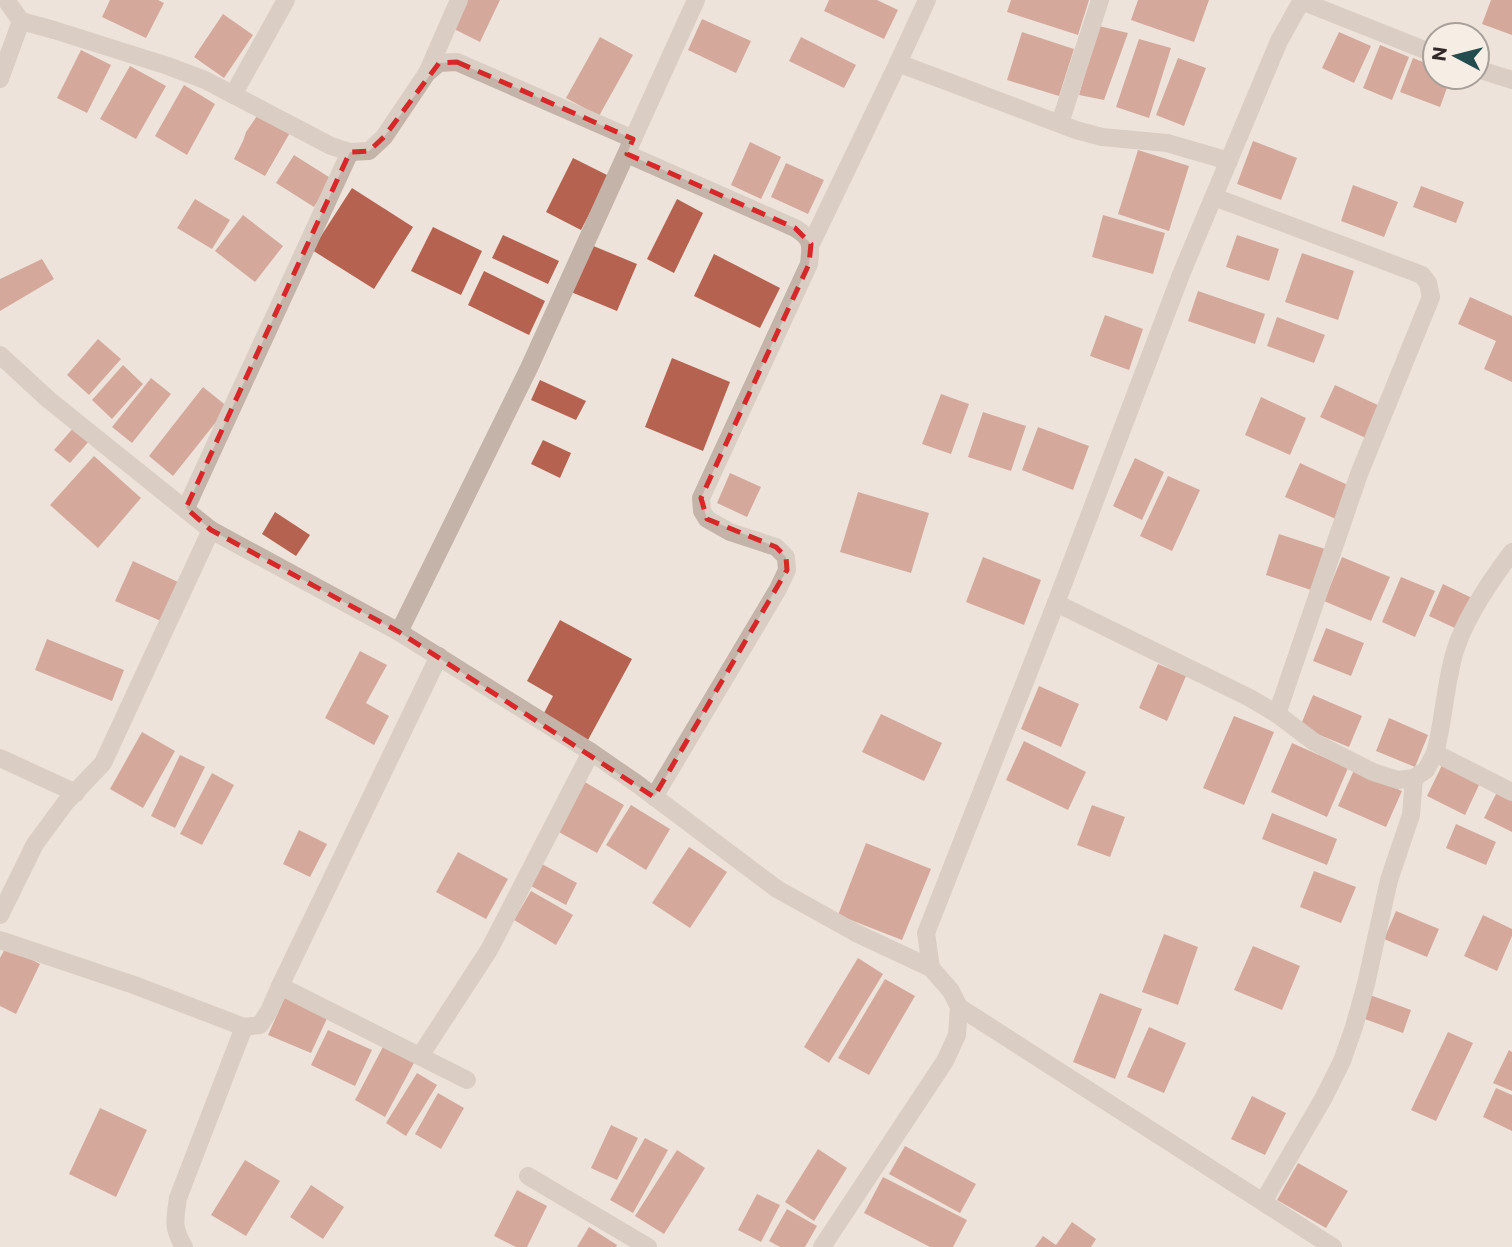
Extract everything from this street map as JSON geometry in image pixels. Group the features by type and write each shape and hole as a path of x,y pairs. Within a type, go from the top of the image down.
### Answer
{"street":[{"path":"6,0 21,21 205,80 331,146 350,152 369,151 384,137 427,73 459,0"},
{"path":"233,94 286,0"},
{"path":"399,632 529,368 696,0"},
{"path":"654,797 787,570 786,557 776,547 730,532 708,519 702,511 701,498 809,264 811,244 927,0"},
{"path":"1059,123 1100,0"},
{"path":"931,968 926,933 1182,272 1279,41 1301,1 1421,48"},
{"path":"0,79 21,21"},
{"path":"427,73 439,63 457,62 795,228 805,234 811,244"},
{"path":"898,63 1102,137 1167,143 1229,161"},
{"path":"1491,73 1512,80"},
{"path":"186,508 350,152"},
{"path":"1214,197 1422,275 1428,284 1431,297 1359,474 1277,714"},
{"path":"0,355 49,400 211,530 399,632 591,752 777,889 856,933 931,968 951,991 960,1007 1333,1247"},
{"path":"0,915 35,844 66,802 103,764 211,530"},
{"path":"1056,603 1226,686 1277,714 1314,742 1373,772 1398,779 1414,778 1426,770 1435,753 1442,730 1454,653 1464,627 1510,558"},
{"path":"0,940 134,985 244,1027 260,1025 439,656"},
{"path":"420,1056 489,950 591,752"},
{"path":"1435,753 1512,792"},
{"path":"0,758 76,793"},
{"path":"1263,1202 1324,1099 1342,1061 1366,984 1389,880 1411,815 1414,778"},
{"path":"280,986 467,1080"},
{"path":"822,1247 945,1061 957,1035 960,1007"},
{"path":"184,1247 174,1224 178,1198 244,1027"},
{"path":"528,1176 648,1247"}],"highlighted area":[{"path":"457,62 633,139 627,154 795,228 811,244 809,264 701,498 707,519 776,547 786,557 787,570 654,797 399,632 211,530 186,508 350,152 369,151 384,137 439,63"}],"building":[{"path":"110,0 158,0 164,3 146,38 102,17"},
{"path":"466,0 500,0 480,42 452,28"},
{"path":"829,0 877,0 898,10 884,39 824,11"},
{"path":"1011,0 1089,0 1078,35 1007,12"},
{"path":"1138,0 1209,0 1194,42 1131,20"},
{"path":"1491,0 1512,0 1512,35 1491,27 1491,21 1483,21"},
{"path":"223,14 253,35 224,78 194,57"},
{"path":"702,19 751,41 736,73 688,50"},
{"path":"1099,26 1128,33 1104,100 1079,95"},
{"path":"1022,32 1074,49 1059,96 1007,80"},
{"path":"1339,32 1371,46 1354,83 1322,68"},
{"path":"600,37 633,55 599,116 566,98"},
{"path":"801,37 856,65 844,88 789,61"},
{"path":"1139,39 1171,48 1149,118 1116,107"},
{"path":"1380,45 1409,57 1392,100 1363,88"},
{"path":"81,50 111,65 87,113 57,98"},
{"path":"1178,58 1206,68 1184,126 1156,115"},
{"path":"1413,58 1421,61 1421,91 1446,91 1440,107 1400,92"},
{"path":"130,66 166,86 136,139 100,119"},
{"path":"184,85 215,104 187,155 155,136"},
{"path":"259,113 291,131 265,176 234,159 246,132"},
{"path":"1253,141 1297,158 1281,200 1237,184"},
{"path":"750,142 781,157 761,199 731,185"},
{"path":"1138,150 1189,166 1169,231 1118,214"},
{"path":"294,155 332,179 314,207 276,183"},
{"path":"573,158 609,176 581,230 546,212"},
{"path":"786,163 824,180 808,214 771,197"},
{"path":"1353,185 1398,202 1384,237 1341,221"},
{"path":"1421,186 1464,202 1456,223 1413,207"},
{"path":"352,188 413,227 374,289 312,250"},
{"path":"195,199 230,220 212,249 177,228"},
{"path":"677,199 703,213 674,273 647,259"},
{"path":"243,215 283,246 255,282 215,251"},
{"path":"1103,215 1165,233 1153,274 1092,257"},
{"path":"433,227 482,251 461,295 411,271"},
{"path":"503,235 559,261 548,284 492,258"},
{"path":"1237,235 1279,249 1269,281 1226,267"},
{"path":"591,245 637,264 617,311 571,292"},
{"path":"1302,253 1354,271 1338,320 1285,302"},
{"path":"714,254 780,288 760,328 694,296"},
{"path":"42,259 54,279 0,311 0,279"},
{"path":"484,271 545,301 529,335 468,305"},
{"path":"1198,291 1265,314 1255,344 1188,321"},
{"path":"1470,297 1512,316 1512,382 1484,369 1496,341 1458,324"},
{"path":"1105,315 1143,329 1129,370 1090,356"},
{"path":"1277,317 1325,335 1314,363 1267,346"},
{"path":"98,339 121,359 89,395 67,375"},
{"path":"672,358 730,382 703,451 645,427"},
{"path":"123,365 143,384 112,419 92,400"},
{"path":"151,378 171,394 132,443 112,427"},
{"path":"540,380 586,401 576,420 531,400"},
{"path":"1335,385 1382,407 1368,439 1320,417"},
{"path":"203,387 228,407 173,476 149,456"},
{"path":"941,394 969,404 951,454 922,444"},
{"path":"1261,397 1306,418 1290,455 1245,435"},
{"path":"983,412 1026,426 1011,471 968,457"},
{"path":"75,426 90,440 70,463 54,450"},
{"path":"1038,427 1089,446 1073,490 1022,470"},
{"path":"543,440 571,453 560,478 531,464"},
{"path":"94,456 141,498 98,548 50,505"},
{"path":"1135,458 1164,472 1142,520 1113,506"},
{"path":"1300,463 1350,486 1336,519 1285,497"},
{"path":"730,473 761,487 747,517 717,503"},
{"path":"1168,476 1200,490 1172,551 1140,536"},
{"path":"858,492 929,513 911,573 840,552"},
{"path":"275,512 310,535 296,556 262,534"},
{"path":"1279,534 1325,549 1311,590 1266,575"},
{"path":"983,557 1041,580 1024,625 966,602"},
{"path":"1342,557 1390,577 1371,621 1324,601"},
{"path":"133,561 178,582 161,621 115,601"},
{"path":"1401,577 1435,591 1415,637 1382,622"},
{"path":"1443,584 1472,598 1457,629 1429,616"},
{"path":"560,620 632,659 588,740 543,715 553,696 527,681"},
{"path":"1326,628 1364,643 1351,676 1313,661"},
{"path":"47,639 124,670 112,701 35,670"},
{"path":"360,651 387,665 366,703 389,716 374,745 325,718"},
{"path":"1158,664 1186,676 1167,721 1139,708"},
{"path":"1039,686 1079,704 1061,747 1021,729"},
{"path":"1313,695 1362,716 1349,747 1300,727"},
{"path":"881,714 942,743 924,781 862,752"},
{"path":"1234,716 1274,732 1244,805 1203,788"},
{"path":"1389,718 1428,735 1415,767 1376,751"},
{"path":"142,732 175,751 143,808 110,789"},
{"path":"1024,741 1086,772 1068,810 1006,780"},
{"path":"1292,743 1348,768 1327,817 1271,792"},
{"path":"180,755 205,767 175,828 151,816"},
{"path":"1442,765 1480,783 1465,815 1427,796"},
{"path":"1354,770 1402,791 1386,827 1338,806"},
{"path":"212,773 234,785 202,845 180,834"},
{"path":"583,781 624,805 597,853 555,830"},
{"path":"1499,788 1512,794 1512,832 1484,818"},
{"path":"631,805 670,829 646,870 606,845"},
{"path":"1092,805 1125,817 1110,857 1077,845"},
{"path":"1272,813 1337,839 1327,865 1262,839"},
{"path":"1456,824 1496,842 1486,865 1446,848"},
{"path":"299,830 327,844 310,877 283,864"},
{"path":"866,843 931,869 902,940 838,915"},
{"path":"689,847 727,872 690,928 652,903"},
{"path":"458,852 508,879 486,919 436,892"},
{"path":"542,864 577,883 566,905 531,886"},
{"path":"1314,871 1356,887 1341,923 1300,907"},
{"path":"531,891 573,915 556,945 514,920"},
{"path":"1396,911 1439,929 1427,957 1384,939"},
{"path":"1483,915 1512,929 1512,936 1497,971 1464,956"},
{"path":"1164,934 1198,947 1178,1005 1142,992"},
{"path":"1253,946 1300,966 1282,1010 1234,990"},
{"path":"6,947 40,964 16,1014 0,1006 0,958"},
{"path":"858,958 883,974 829,1063 804,1047"},
{"path":"885,979 915,996 869,1075 838,1058"},
{"path":"1100,993 1142,1009 1115,1079 1073,1062"},
{"path":"286,995 329,1014 311,1053 268,1035"},
{"path":"1370,995 1411,1010 1403,1033 1362,1018"},
{"path":"1149,1027 1186,1043 1164,1093 1127,1077"},
{"path":"328,1030 372,1050 355,1086 311,1065"},
{"path":"1448,1032 1473,1043 1436,1121 1411,1110"},
{"path":"384,1045 415,1061 385,1117 355,1100"},
{"path":"1509,1050 1512,1052 1512,1091 1493,1083"},
{"path":"417,1073 437,1085 406,1136 386,1123"},
{"path":"1496,1088 1512,1095 1512,1131 1483,1117"},
{"path":"438,1093 464,1108 441,1149 415,1134"},
{"path":"1252,1096 1286,1113 1265,1155 1231,1139"},
{"path":"100,1108 147,1130 116,1197 69,1174"},
{"path":"611,1125 638,1138 617,1180 591,1168"},
{"path":"645,1138 668,1150 633,1213 610,1200"},
{"path":"905,1146 976,1184 960,1213 889,1174"},
{"path":"818,1149 847,1168 814,1221 785,1202"},
{"path":"677,1150 705,1168 664,1234 635,1216"},
{"path":"245,1160 280,1181 246,1236 211,1215"},
{"path":"1298,1163 1348,1191 1326,1228 1277,1200"},
{"path":"883,1177 967,1220 953,1247 930,1247 864,1213"},
{"path":"311,1185 344,1207 323,1239 290,1217"},
{"path":"517,1190 547,1206 527,1247 516,1247 494,1236"},
{"path":"757,1194 780,1205 761,1242 738,1230"},
{"path":"787,1209 817,1226 805,1247 780,1247 769,1241"},
{"path":"1072,1222 1096,1239 1091,1247 1035,1247 1043,1236 1056,1245"},
{"path":"589,1227 617,1245 616,1247 577,1247"}]}
